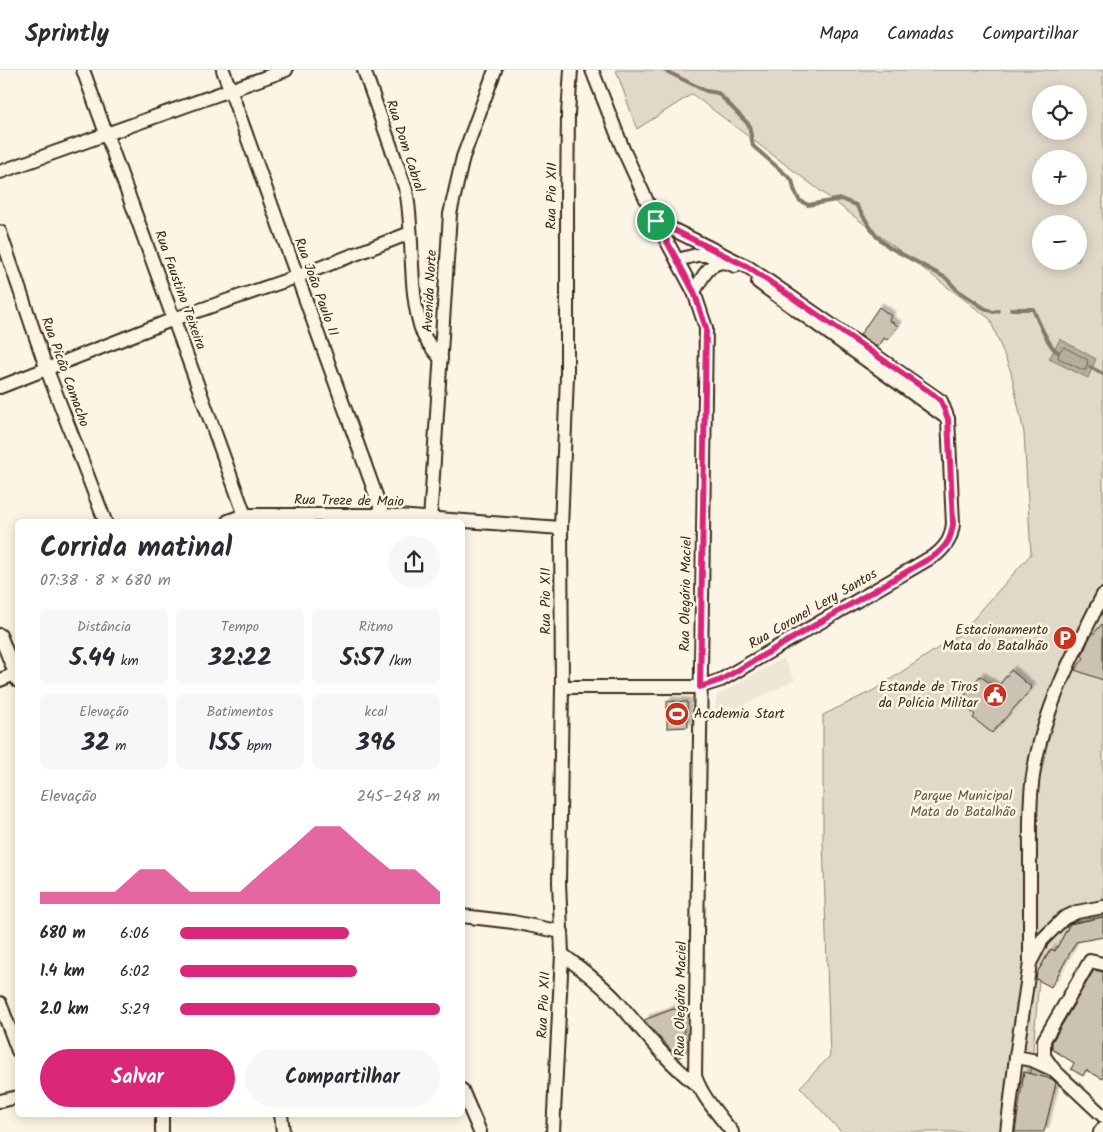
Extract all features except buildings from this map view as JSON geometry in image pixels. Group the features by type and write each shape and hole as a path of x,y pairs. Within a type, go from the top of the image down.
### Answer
{"street":[{"name":"Rua Faustino Teixeira","path":"83,70 246,518"},
{"name":"Rua João Paulo II","path":"223,70 382,514"},
{"path":"0,172 286,70"},
{"name":"Rua Dom Cabral","path":"364,70 406,190 418,318 424,337 441,359"},
{"name":"Avenida Norte","path":"430,519 450,214 463,157 495,70"},
{"name":"Rua Pio XII","path":"553,1132 562,954 559,882 562,688 561,528 567,376 566,201 571,70"},
{"name":"Rua Olegário Maciel","path":"592,70 623,149 656,221 694,292 706,328 695,1076 698,1087"},
{"name":"Rua Coronel Lery Santos","path":"562,688 700,687 721,680 937,554 946,546 951,537 953,524 948,419 941,401 771,282 656,221"},
{"name":"Rua Picão Camacho","path":"0,232 48,370 104,519"},
{"path":"0,388 174,319 296,278 410,233"},
{"path":"676,260 706,254 730,260"},
{"path":"694,292 710,268 718,263 730,260"},
{"name":"Rua Treze de Maio","path":"246,518 382,514 422,519"},
{"name":"Rua Treze de Maio","path":"465,522 561,528"},
{"path":"1007,1132 1030,963 1030,825 1033,776 1041,736 1048,717 1080,639 1103,595"},
{"path":"0,635 15,674"},
{"path":"0,680 15,677"},
{"path":"1030,963 1042,940 1064,918 1077,912 1103,907"},
{"path":"465,916 513,922 562,932"},
{"path":"562,954 616,1000 676,1067 698,1087 732,1132"},
{"path":"1032,1060 1038,1056 1044,1040 1090,961 1103,964"},
{"path":"0,1003 15,1043"},
{"path":"1044,1040 1044,1056 1054,1070 1103,1116"},
{"path":"1016,1057 1032,1060 1054,1070"},
{"path":"465,1097 480,1132"},
{"path":"0,1101 15,1098"},
{"path":"162,1117 162,1132"},
{"path":"281,1117 283,1132"},
{"path":"1100,1132 1103,1128"}],"shaded area":[{"path":"783,658 795,680 734,710 730,706 715,708 717,695"}],"green space":[{"name":"Parque Municipal Mata do Batalhão","path":"616,70 1103,70 1103,917 1070,923 1055,951 1050,949 1040,968 1031,1074 1024,1072 1009,1132 841,1132 800,1087 830,1056 823,840 823,715 874,690 961,633 1031,554 1024,433 1011,372 990,319 692,94 637,129"}],"water":[{"path":"1060,339 1096,359 1088,378 1049,359"}],"waterway":[{"path":"664,70 706,91 718,93 749,125 753,146 792,180 799,200 808,205 841,199 856,205 876,236 889,247 946,278 957,290 984,308 993,312 998,311"},
{"path":"1011,309 1033,309 1047,339 1058,352"},
{"path":"1090,367 1103,374"}],"place":[{"name":"Estacionamento Mata do Batalhão","path":"1065,638"},
{"name":"Estande de Tiros da Polícia Militar","path":"995,695"},
{"name":"Academia Start","path":"677,714"}],"route":[{"path":"656,221 735,260 771,282 934,395 946,409 948,419 953,524 951,537 946,546 937,554 721,680 700,687 707,338 706,328 694,292 656,221"}]}
